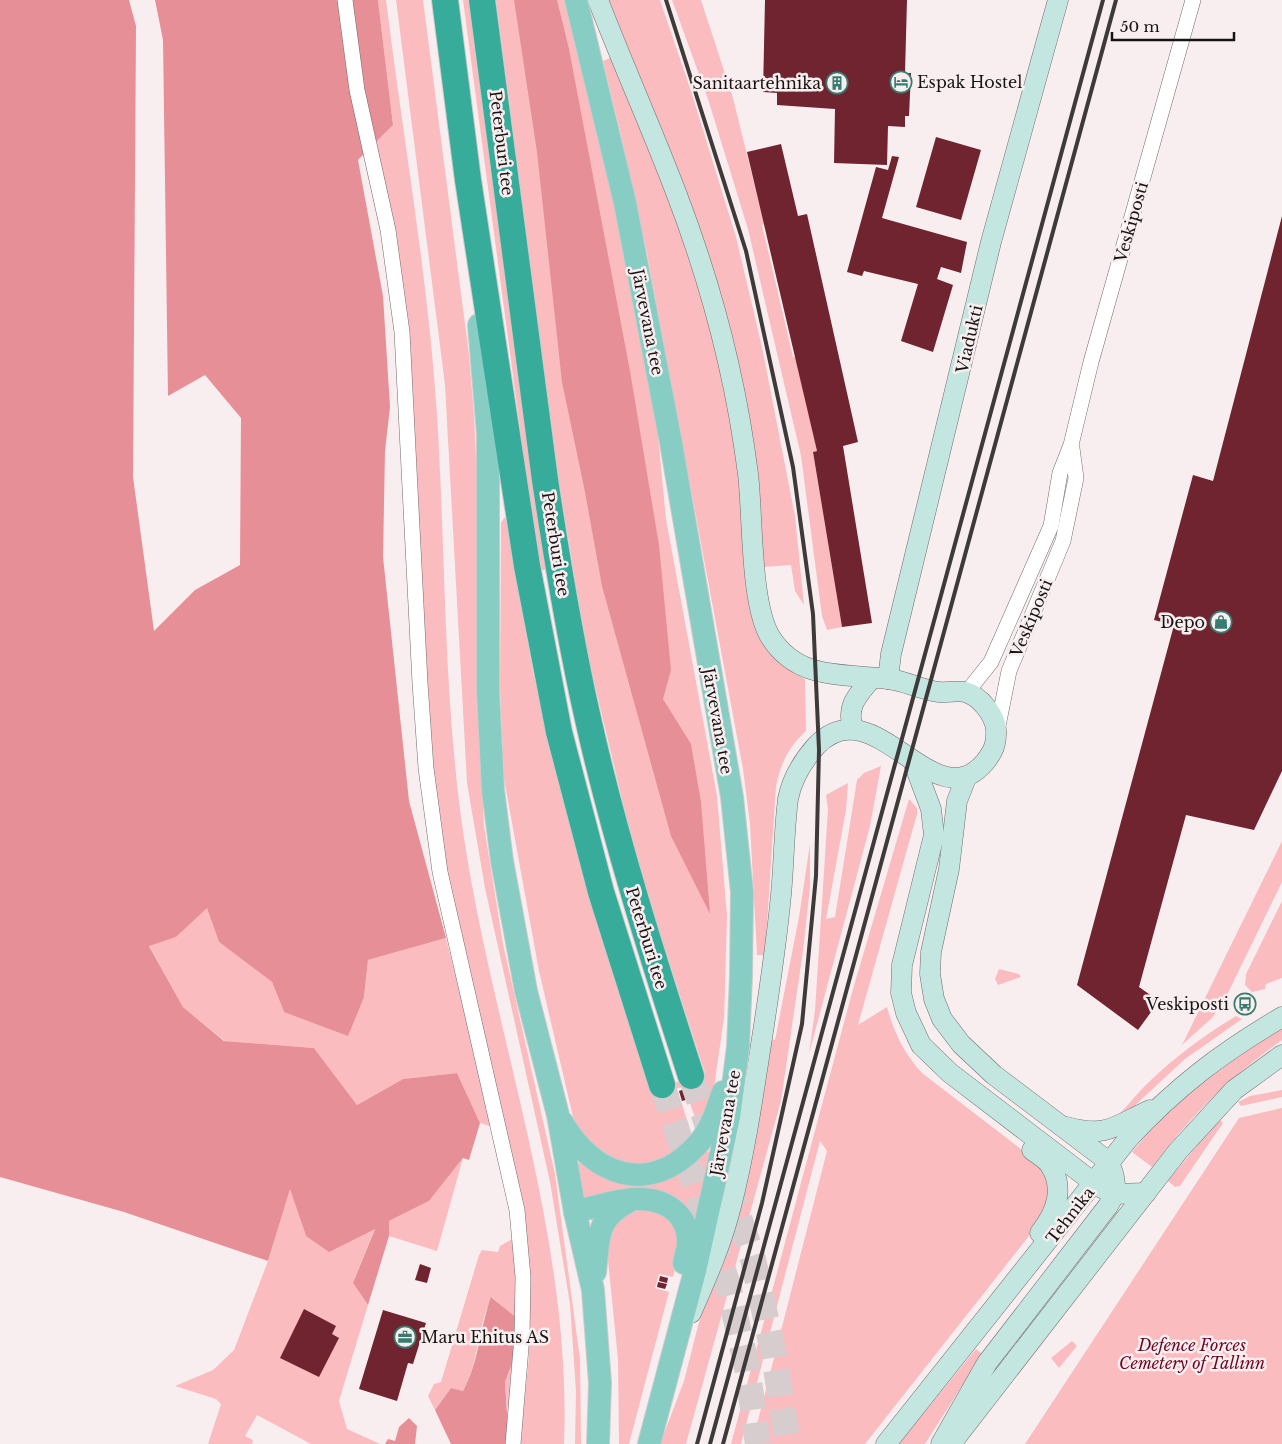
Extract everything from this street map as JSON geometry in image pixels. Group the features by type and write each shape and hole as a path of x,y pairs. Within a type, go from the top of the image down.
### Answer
{"highway":[{"path":"445,0 468,180"},
{"name":"Peterburi tee","path":"482,0 496,95 545,480 556,555 584,700 629,879 691,1076"},
{"name":"Peterburi tee","path":"468,180 527,566 559,732 601,892 662,1085"}],"main road":[{"name":"Järvevana tee","path":"576,0 628,221 671,443 732,798 742,892 742,967 738,1047 730,1117 699,1252 649,1444"},
{"path":"468,180 488,434 488,691 493,790 502,861 526,991 558,1115 575,1212 593,1290 600,1384 598,1444"},
{"path":"558,1115 570,1136 589,1158 606,1168 623,1174 639,1175 677,1164 698,1145 716,1114 738,1047"},
{"path":"575,1212 633,1200 652,1199 668,1205 686,1226 689,1241 672,1356"},
{"path":"593,1290 598,1234 605,1218 633,1200"}],"street":[{"path":"344,0 357,90 388,230 402,332 420,693 426,768 440,872 517,1210 523,1277 522,1336 513,1444"},
{"path":"598,0 676,192 711,298 733,388 744,448 751,499 758,602 767,633 785,656 806,669 879,679 942,693 968,692 982,703 994,718 997,732 995,748 982,766 966,778 957,801 949,869 931,952 930,974 934,999 942,1019 961,1044 994,1075 1109,1164 1114,1177 1114,1194 1108,1206 987,1364 941,1444"},
{"name":"Viadukti","path":"879,679 891,654 991,242 1058,0"},
{"name":"Veskiposti","path":"968,692 991,662 1051,526 1060,473 1071,445 1091,362 1193,0"},
{"name":"Veskiposti","path":"997,732 1008,671 1037,609 1063,541 1076,478 1071,445"},
{"path":"853,729 850,718 851,708 879,679"},
{"path":"672,1356 707,1277 731,1209 751,1111 770,982 789,795 799,766 821,741 835,733 853,729 882,738 913,761 942,777 966,778"},
{"path":"913,761 924,784 931,808 934,835 902,965 902,993 906,1013 921,1044 950,1073 1094,1183 1114,1194 1146,1193"},
{"name":"Tehnika","path":"886,1444 1021,1278 1109,1164 1160,1104 1220,1056 1282,1017"},
{"path":"951,1444 1178,1151 1234,1090 1282,1055"},
{"path":"1061,1125 1088,1132 1106,1131 1160,1104"},
{"path":"1018,1124 1026,1145 1049,1164 1056,1179 1058,1195 1050,1220 1022,1257 1021,1278"}],"green space":[{"path":"378,0 386,0 428,311 437,415 446,627 457,785 464,838 478,914 544,1215 556,1291 563,1367 564,1444 520,1444 529,1356 529,1262 443,854 435,803 421,584 375,143 393,125"},
{"path":"396,0 423,0 469,355 478,503 478,704 484,826 503,944 555,1174 580,1359 581,1444 575,1444 576,1391 570,1304 550,1182 485,888 467,783 445,385"},
{"path":"463,0 472,0 547,569 539,571"},
{"path":"496,0 564,0 612,196 657,426 666,519 717,796 727,916 724,1018 712,1101 699,1128 689,1101 692,1100 687,1086 675,1089 680,1104 682,1104 692,1137 668,1156 650,1162 636,1163 610,1157 588,1140 573,1117 539,971 504,779 500,689 501,523 504,518 507,518 533,672 552,751 653,1090 705,1073 652,909 626,816 587,652 553,446"},
{"path":"604,0 660,0 691,91 736,237 762,347 795,516 804,605 795,591 791,565 763,567 740,384"},
{"path":"672,0 701,0 733,98 764,224 762,225 793,357 796,357 817,451 813,452 842,627 827,630 822,616 801,456 748,229 708,99"},
{"path":"612,57 675,211 712,329 739,466 750,611 758,633 777,660 805,679 806,731 786,756 776,786 765,955 757,955 750,824 743,769 647,253 603,61"},
{"path":"881,766 870,826 809,1054 815,1010 828,809 826,795 848,783 846,810 826,919 835,917 857,780 864,773"},
{"path":"909,799 917,808 917,814 858,1025 887,1007 900,1042 922,1073 1039,1163 1048,1178 1049,1199 1040,1222 865,1444 752,1444 827,1151 820,1141 741,1444 731,1444 853,989"},
{"path":"1282,841 1282,882 1228,993 1213,1017 1182,1045"},
{"path":"810,844 810,887 803,951 781,1101 686,1444 660,1444 684,1381 771,1039 775,1040 799,917"},
{"path":"1282,901 1282,978 1266,984 1265,989 1252,992 1245,985 1246,974"},
{"path":"207,907 219,942 272,982 284,1012 364,997 368,960 446,938 493,1127 480,1123 457,1073 403,1079 357,1105 314,1048 225,1041 183,1007 149,945 176,937"},
{"path":"999,969 1019,974 1021,977 998,985 995,979"},
{"path":"1236,1016 1242,1019 1185,1059 1130,1110 1116,1117 1170,1063 1202,1038"},
{"path":"1282,1028 1282,1040 1245,1068 1212,1098 1181,1131 1152,1167 1132,1152 1148,1133 1202,1084"},
{"path":"1282,1090 1282,1097 1241,1106 1238,1102 1250,1096"},
{"name":"Defence Forces Cemetery of Tallinn","path":"1282,1108 1282,1444 1025,1444 1239,1118"},
{"path":"1219,1119 1223,1123 1180,1186 1175,1187 1168,1181"},
{"path":"707,1151 710,1152 698,1214 693,1214 682,1202 670,1194 657,1190 629,1190 585,1199 583,1196 578,1164 580,1163 685,1169"},
{"path":"463,1158 437,1251 389,1236 389,1221 429,1201"},
{"path":"290,1188 306,1236 375,1228 353,1283 368,1305 339,1401 347,1429 380,1444 311,1444 257,1415 245,1436 253,1440 252,1444 208,1444 221,1404 216,1399 175,1386 213,1370 234,1350 268,1261"},
{"path":"645,1208 668,1219 675,1226 678,1234 679,1253 673,1277 659,1274 655,1288 669,1292 629,1444 619,1444 618,1360 607,1250 619,1222 630,1213"},
{"path":"514,1238 518,1258 520,1319 510,1436 505,1382 516,1353 519,1321 492,1297 483,1320 472,1368 463,1391 451,1388 435,1410 428,1396 434,1384 441,1382 479,1255 482,1250 498,1252 500,1246"},
{"path":"1072,1341 1077,1346 1059,1368 1051,1358"},
{"path":"976,1349 982,1354 925,1444 899,1444"}],"shaded area":[{"path":"0,0 129,0 136,26 133,477 154,631 195,590 240,565 241,418 205,375 168,396 163,40 155,0 378,0 393,125 358,160 383,296 390,407 385,451 383,557 409,801 446,938 368,960 364,997 348,1036 284,1012 272,982 219,942 207,908 176,937 149,946 183,1007 224,1041 314,1048 357,1105 403,1079 457,1073 480,1123 469,1160 463,1158 429,1201 389,1221 389,1236 368,1305 353,1283 375,1229 329,1252 306,1236 290,1189 268,1261 124,1212 0,1177"},
{"path":"514,0 557,0 569,49 630,371 659,545 671,670 663,699 691,744 701,802 710,914 671,836 602,586 562,382 537,152"},
{"path":"491,1297 519,1320 516,1353 505,1382 509,1444 451,1444 435,1410 451,1388 463,1391 473,1368"},
{"path":"409,1418 417,1426 415,1444 385,1444 388,1439 395,1441 399,1427"}],"building":[{"name":"Sanitaartehnika","path":"765,0 907,0 905,73 911,73 909,116 905,116 905,127 888,126 887,165 834,163 835,109 777,105 777,93 763,92"},
{"path":"936,137 981,150 961,220 916,207"},
{"path":"781,144 798,216 807,214 858,442 843,446 872,623 842,627 813,452 817,451 747,152"},
{"path":"892,156 899,157 882,218 967,242 961,273 941,267 937,279 953,285 933,352 901,341 918,284 864,271 862,276 847,272 876,167 888,170"},
{"name":"Depo","path":"1282,216 1282,771 1254,830 1186,815 1139,987 1159,1001 1138,1030 1077,985 1174,625 1154,620 1193,475 1213,481"},
{"path":"685,1089 689,1099 682,1101 679,1091"},
{"path":"420,1264 431,1268 427,1283 415,1280"},
{"path":"660,1276 668,1278 667,1283 659,1281"},
{"path":"658,1282 667,1284 665,1289 657,1287"},
{"path":"304,1309 336,1326 332,1334 339,1338 319,1377 280,1358"},
{"path":"383,1310 426,1323 413,1364 408,1363 397,1401 359,1389"}],"tunnel":[{"path":"691,1076 714,1145"},
{"path":"662,1085 728,1285 747,1367 758,1444"},
{"path":"727,1182 753,1259 774,1356 788,1444"}],"railway":[{"path":"666,0 746,251 793,467 813,614 819,750 816,876 802,1024 762,1203 697,1444"},
{"path":"710,1444 1103,0"},
{"path":"723,1444 1116,0"}],"place":[{"name":"Espak Hostel","path":"901,82"},
{"name":"Sanitaartehnika","path":"837,83"},
{"name":"Depo","path":"1221,622"},
{"name":"Veskiposti","path":"1245,1004"},
{"name":"Maru Ehitus AS","path":"405,1337"}]}
